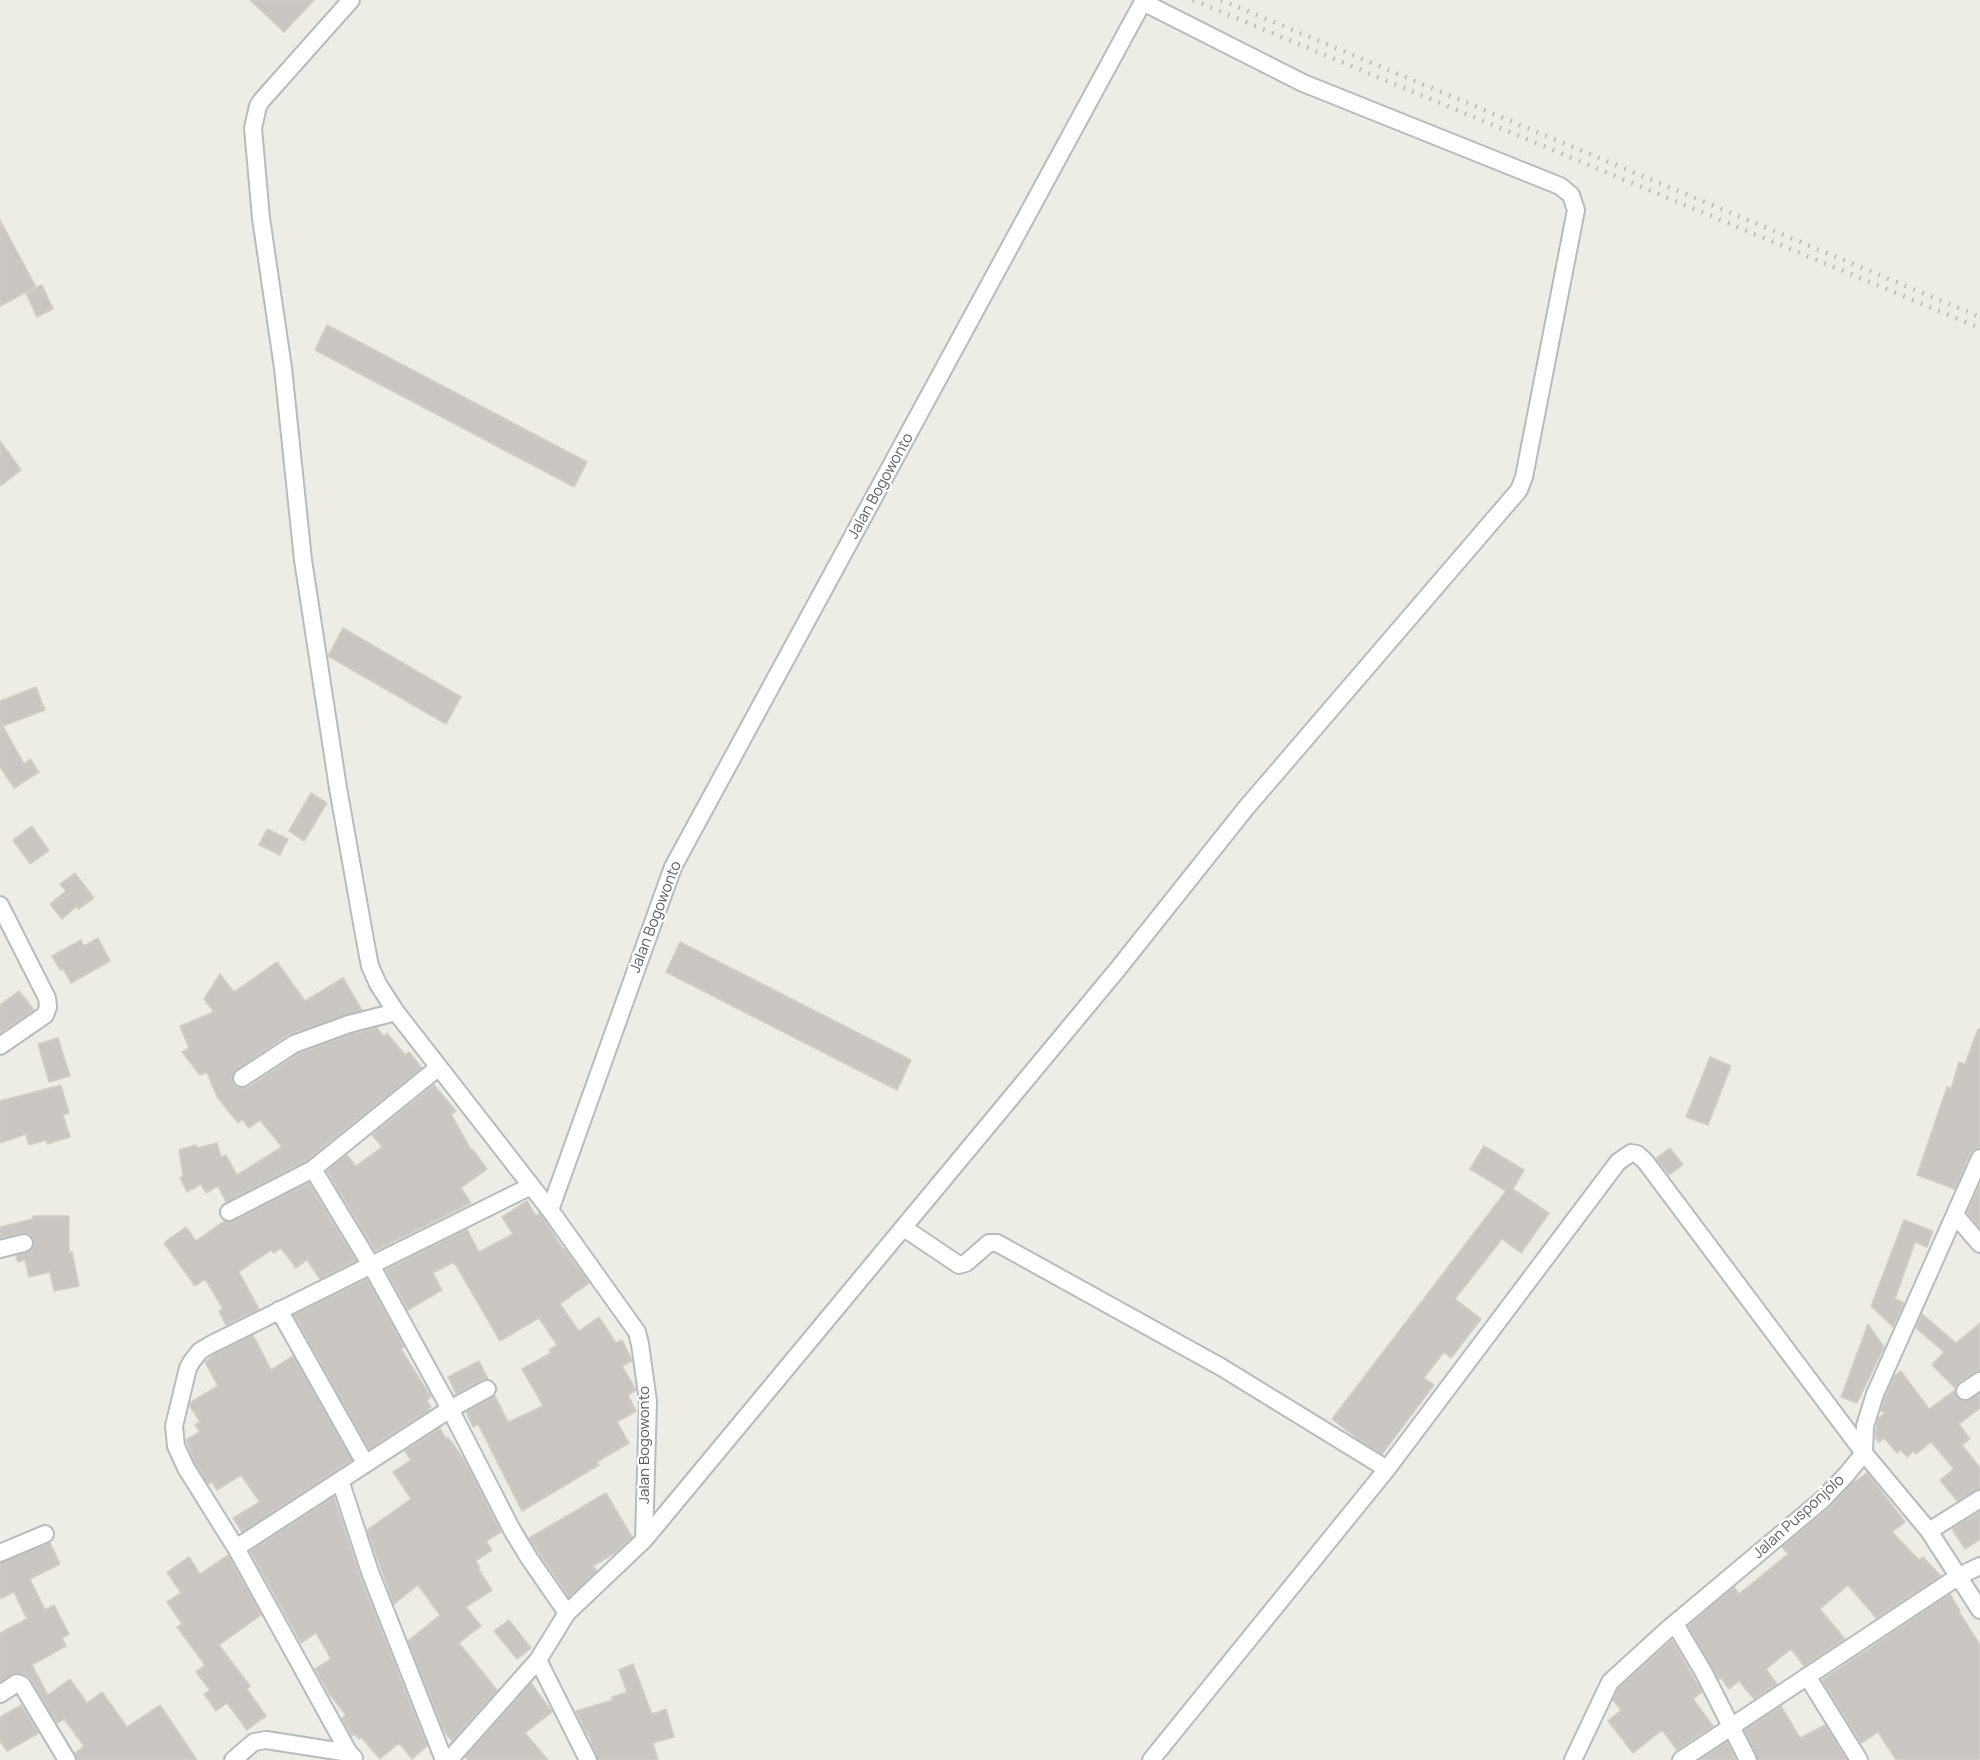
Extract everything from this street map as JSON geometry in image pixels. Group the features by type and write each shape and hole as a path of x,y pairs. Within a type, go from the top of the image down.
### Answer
{"street":[{"path":"351,0 262,100 258,106 253,128 261,218 283,368 303,560 338,788 370,966 378,984 396,1012 550,1210"},
{"path":"340,1480 370,1572 446,1760 538,1660 567,1612 644,1540 1118,970 1246,808 1519,490 1524,477 1572,233 1576,210 1571,195 1560,186 1303,83 1144,1"},
{"name":"Jalan Bogowonto","path":"644,1540 648,1401 637,1332 550,1210 673,867 1144,1"},
{"path":"0,1046 45,1015 48,1007 47,998 1,910"},
{"path":"242,1078 294,1044 349,1024 396,1012"},
{"path":"229,1212 313,1169 439,1067"},
{"path":"1151,1760 1388,1469 1618,1162 1634,1153 1645,1161 1864,1453 1929,1531 1980,1610"},
{"path":"1864,1453 1865,1426 1875,1394 1980,1158"},
{"path":"313,1169 371,1264 450,1409 512,1530 567,1612"},
{"path":"353,1756 328,1718 236,1548 186,1468 176,1446 174,1426 188,1368 200,1352 210,1345 531,1186"},
{"path":"1955,1215 1980,1244"},
{"path":"903,1228 958,1265 966,1263 989,1243 997,1243 1221,1367 1388,1469"},
{"path":"0,1250 24,1243"},
{"path":"279,1310 365,1464"},
{"path":"1965,1391 1980,1381"},
{"path":"236,1548 450,1409 487,1389"},
{"name":"Jalan Pusponjolo","path":"1573,1760 1610,1682 1630,1662 1822,1500 1864,1453"},
{"path":"1929,1531 1980,1499"},
{"path":"0,1553 45,1534"},
{"path":"1681,1760 1959,1576 1979,1567"},
{"path":"1675,1624 1704,1672 1748,1760"},
{"path":"538,1660 588,1760"},
{"path":"1807,1676 1859,1760"},
{"path":"0,1694 17,1683 22,1685 67,1760"},
{"path":"233,1760 248,1746 260,1741 353,1756"}],"building":[{"path":"250,0 314,0 284,32"},
{"path":"0,220 36,287 0,306"},
{"path":"42,285 53,309 37,317 26,293"},
{"path":"327,325 587,462 574,487 315,350"},
{"path":"0,441 21,470 0,486"},
{"path":"343,628 461,697 446,724 328,656"},
{"path":"36,687 45,710 3,726 24,764 30,759 39,772 14,788 0,767 0,701"},
{"path":"311,793 327,803 304,841 289,831"},
{"path":"32,826 49,851 30,864 13,840"},
{"path":"267,829 288,839 280,855 259,845"},
{"path":"75,873 94,898 79,909 77,906 62,919 50,904 66,891 60,884"},
{"path":"98,938 110,961 71,983 52,956 81,940 84,946"},
{"path":"680,942 911,1060 897,1090 666,972"},
{"path":"277,962 305,1001 343,978 362,1010 288,1035 236,1070 232,1078 237,1087 248,1087 299,1053 352,1034 377,1028 384,1036 387,1033 405,1055 409,1052 422,1068 307,1160 226,1202 218,1186 206,1193 201,1184 187,1192 180,1178 183,1176 179,1150 196,1145 197,1148 217,1143 221,1157 226,1155 237,1175 282,1147 260,1120 249,1128 242,1119 238,1123 217,1097 207,1072 200,1075 182,1052 189,1048 180,1026 214,1012 204,999 220,974 234,992"},
{"path":"19,991 34,1010 0,1033 0,1005"},
{"path":"1978,1029 1980,1029 1980,1148 1974,1149 1970,1154 1955,1189 1917,1175 1947,1087 1951,1089 1959,1062 1965,1064"},
{"path":"58,1038 70,1076 49,1082 38,1044"},
{"path":"1710,1057 1731,1066 1708,1125 1686,1117"},
{"path":"61,1085 69,1113 63,1115 70,1137 47,1144 46,1140 29,1145 26,1134 0,1143 0,1101"},
{"path":"434,1085 456,1111 451,1114 472,1151 487,1169 461,1188 471,1203 375,1251 327,1171 347,1155 356,1166 382,1147 372,1135"},
{"path":"1484,1146 1524,1170 1513,1189 1549,1213 1521,1253 1502,1239 1455,1299 1481,1319 1451,1358 1444,1352 1424,1378 1434,1385 1382,1454 1332,1419 1506,1191 1470,1169"},
{"path":"1670,1148 1683,1165 1669,1175 1656,1158"},
{"path":"309,1183 356,1261 320,1279 307,1260 296,1268 281,1248 274,1253 271,1250 239,1272 259,1309 226,1325 219,1311 223,1309 205,1279 195,1286 164,1243 186,1227 196,1241 224,1221 234,1221"},
{"path":"1980,1184 1980,1228 1967,1213"},
{"path":"527,1201 536,1216 539,1213 542,1216 589,1283 560,1304 579,1331 599,1317 616,1343 622,1340 632,1361 622,1366 636,1390 628,1395 636,1411 617,1422 629,1443 597,1462 599,1465 522,1511 478,1424 473,1427 466,1412 495,1396 508,1422 543,1406 522,1369 551,1353 549,1350 557,1345 539,1318 500,1341 454,1262 433,1273 442,1290 408,1310 386,1270 467,1229 479,1252 513,1234 502,1217"},
{"path":"33,1216 69,1216 69,1253 72,1252 79,1286 54,1291 50,1272 29,1277 25,1260 18,1262 16,1256 32,1250 34,1241 31,1235 22,1233 0,1238 0,1227 33,1219"},
{"path":"1904,1220 1933,1231 1927,1247 1915,1242 1895,1299 1904,1303 1893,1327 1871,1306"},
{"path":"367,1279 404,1347 401,1349 431,1397 427,1400 431,1407 429,1410 369,1449 294,1315"},
{"path":"1922,1314 1956,1343 1980,1323 1980,1371 1959,1382 1955,1388 1932,1365 1944,1352 1916,1328"},
{"path":"1868,1324 1884,1347 1857,1403 1841,1397"},
{"path":"253,1335 271,1370 293,1356 352,1460 242,1532 233,1518 260,1502 241,1475 217,1490 212,1482 208,1484 195,1463 186,1440 200,1432 195,1425 200,1422 190,1406 191,1402 218,1386 205,1362 215,1354"},
{"path":"479,1361 488,1379 456,1394 448,1377"},
{"path":"1901,1371 1929,1409 1955,1390 1957,1397 1965,1401 1980,1394 1980,1408 1959,1424 1970,1439 1962,1445 1980,1468 1980,1489 1957,1501 1940,1480 1954,1469 1931,1442 1916,1454 1914,1451 1907,1457 1901,1450 1897,1453 1884,1438 1879,1442 1875,1437 1878,1418 1885,1413 1881,1411 1885,1398 1894,1376"},
{"path":"440,1428 446,1439 448,1437 465,1461 501,1532 486,1541 492,1550 476,1561 492,1590 466,1607 481,1626 459,1643 497,1690 452,1741 445,1733 408,1641 440,1615 418,1585 394,1604 367,1530 411,1499 393,1472 411,1460 405,1451"},
{"path":"1867,1473 1905,1522 1892,1532 1919,1560 1923,1557 1941,1576 1876,1618 1848,1585 1820,1609 1845,1639 1804,1666 1791,1649 1766,1669 1777,1684 1754,1699 1739,1681 1729,1689 1721,1678 1719,1679 1688,1626 1734,1587 1739,1594 1788,1554 1782,1547 1829,1508 1851,1484"},
{"path":"606,1493 632,1537 615,1553 593,1566 597,1571 569,1597 529,1538"},
{"path":"334,1497 360,1576 427,1746 412,1759 399,1743 380,1759 361,1737 359,1739 355,1734 352,1736 342,1718 346,1715 330,1695 315,1669 331,1659 316,1633 301,1643 250,1551"},
{"path":"1980,1511 1980,1539 1965,1549 1952,1529"},
{"path":"50,1543 60,1564 30,1579 45,1610 54,1605 69,1634 62,1638 66,1646 32,1665 48,1695 70,1679 87,1703 102,1692 127,1727 160,1705 197,1760 77,1760 75,1753 84,1746 64,1719 57,1723 31,1679 17,1673 0,1682 0,1633 27,1619 14,1592 0,1599 0,1563"},
{"path":"228,1555 261,1615 219,1645 250,1686 247,1689 266,1716 247,1730 227,1703 216,1711 204,1694 210,1690 196,1672 205,1665 177,1627 182,1624 167,1602 181,1593 167,1572 189,1557 200,1574"},
{"path":"1950,1594 1980,1645 1980,1760 1896,1760 1878,1732 1861,1743 1822,1680"},
{"path":"509,1620 531,1648 517,1659 494,1631"},
{"path":"1672,1640 1702,1692 1693,1699 1713,1726 1677,1750 1662,1730 1633,1753 1608,1721 1621,1710 1613,1700 1619,1688"},
{"path":"633,1664 652,1714 666,1709 674,1737 653,1743 658,1760 598,1760 588,1733 576,1711 613,1700 612,1697 627,1692 619,1670"},
{"path":"531,1683 552,1712 525,1733 548,1760 468,1760 465,1757"},
{"path":"21,1705 39,1733 7,1751 0,1741 0,1717"},
{"path":"1781,1706 1800,1738 1825,1725 1847,1760 1758,1760 1745,1730"},
{"path":"1727,1742 1736,1760 1700,1760"}],"railway":[{"path":"1193,0 1980,328"},
{"path":"1221,0 1980,317"}]}
